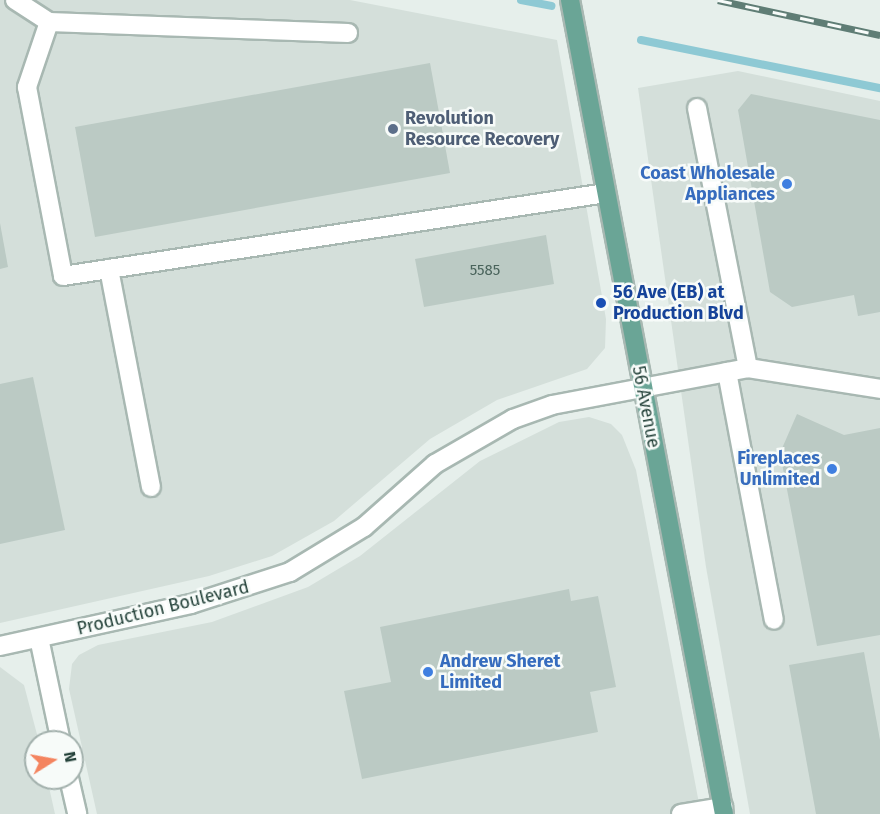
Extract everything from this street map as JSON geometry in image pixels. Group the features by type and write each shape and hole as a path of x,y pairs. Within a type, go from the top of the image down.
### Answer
{"main road":[{"name":"56 Avenue","path":"570,0 724,811"}],"street":[{"path":"15,0 49,22 348,33"},
{"path":"49,22 27,87 63,276 606,193"},
{"path":"698,108 748,368"},
{"path":"109,269 151,487"},
{"name":"Production Boulevard","path":"0,646 191,604 290,572 363,527 435,464 513,419 642,387 748,368 880,389"},
{"path":"727,372 774,620"},
{"path":"39,638 58,730"},
{"path":"72,790 77,814"},
{"path":"681,814 724,811"}],"shaded area":[{"path":"0,0 350,0 557,40 606,319 605,348 587,369 497,400 430,439 334,521 272,556 209,576 0,623"},
{"path":"738,71 880,101 880,814 750,814 706,567 638,88"},
{"path":"589,417 611,424 622,435 636,470 701,814 97,814 84,756 84,730 78,730 69,689 72,664 79,655 98,645 212,622 308,587 360,556 480,461 559,422"},
{"path":"0,667 24,685 36,730 24,730 24,790 50,790 55,814 0,814"}],"building":[{"path":"430,63 450,173 95,237 75,127"},
{"path":"751,94 880,120 880,312 858,316 854,295 792,307 770,292 738,110"},
{"path":"0,223 8,267 0,269"},
{"path":"546,235 554,284 424,307 415,259"},
{"path":"33,377 65,530 0,544 0,384"},
{"path":"797,414 844,435 880,428 880,635 817,646 780,453"},
{"path":"569,589 571,601 598,596 616,687 590,692 598,732 362,779 344,691 391,682 380,627"},
{"path":"864,652 880,740 880,814 816,814 789,665"}],"waterway":[{"path":"521,0 551,6"},
{"path":"641,40 880,88"}],"railway":[{"path":"718,0 880,35"}],"place":[{"name":"Revolution Resource Recovery","path":"393,129"},
{"name":"Coast Wholesale Appliances","path":"787,184"},
{"name":"56 Ave (EB) at Production Blvd","path":"601,303"},
{"name":"Fireplaces Unlimited","path":"832,469"},
{"name":"Andrew Sheret Limited","path":"428,672"}]}
